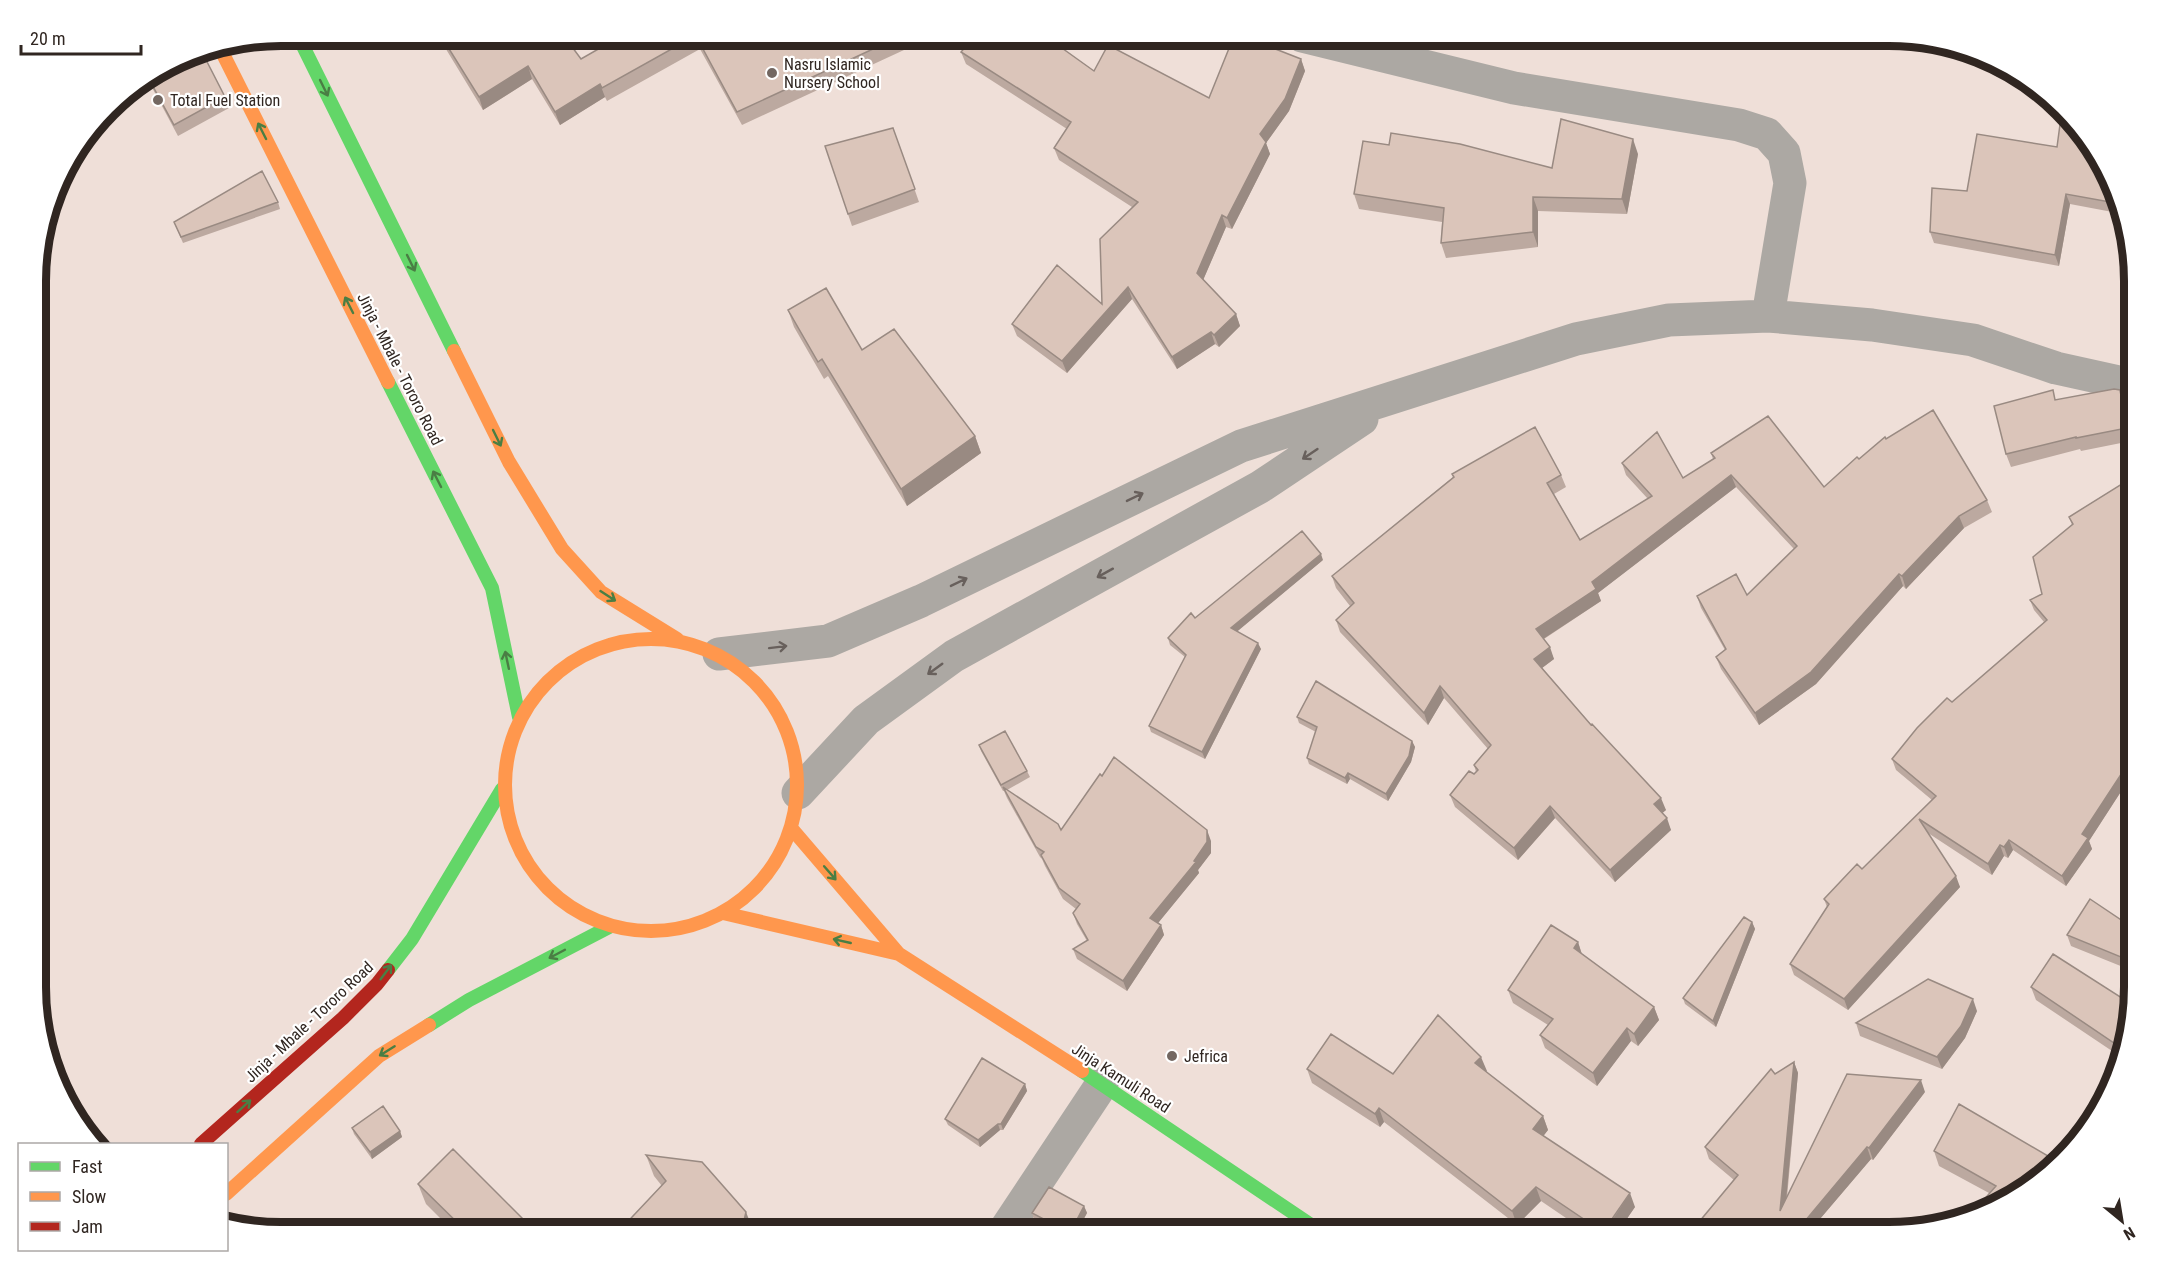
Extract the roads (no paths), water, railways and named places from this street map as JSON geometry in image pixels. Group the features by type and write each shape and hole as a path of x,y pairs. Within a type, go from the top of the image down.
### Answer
{"main road":[{"path":"303,46 509,462 562,549 601,592 678,640 719,654 763,688 791,738 798,793 792,829 766,877 723,913 671,931 609,927 554,898 516,849 502,789 519,717 547,679 586,652 631,638 678,640"},
{"name":"Jinja - Mbale - Tororo Road","path":"223,54 492,588 519,717"},
{"name":"Jinja - Mbale - Tororo Road","path":"202,1143 343,1018 377,984 412,939 502,789"},
{"name":"Jinja Kamuli Road","path":"792,829 899,954 1101,1084 1307,1222"},
{"name":"Jinja Kamuli Road","path":"723,913 899,954"},
{"path":"228,1192 379,1056 469,1000 609,927"}],"street":[{"path":"1343,46 1514,88 1739,125 1767,134 1784,153 1790,183 1768,316"},
{"path":"719,654 828,641 921,601 1241,446 1576,339 1669,320 1768,316 1872,325 1972,340 2056,368 2124,383"},
{"path":"798,793 866,720 954,656 1260,488 1393,398"},
{"path":"1010,1222 1101,1084"}],"place":[{"name":"Nasru Islamic Nursery School","path":"772,73"},
{"name":"Total Fuel Station","path":"158,100"},
{"name":"Jefrica","path":"1172,1056"}]}
